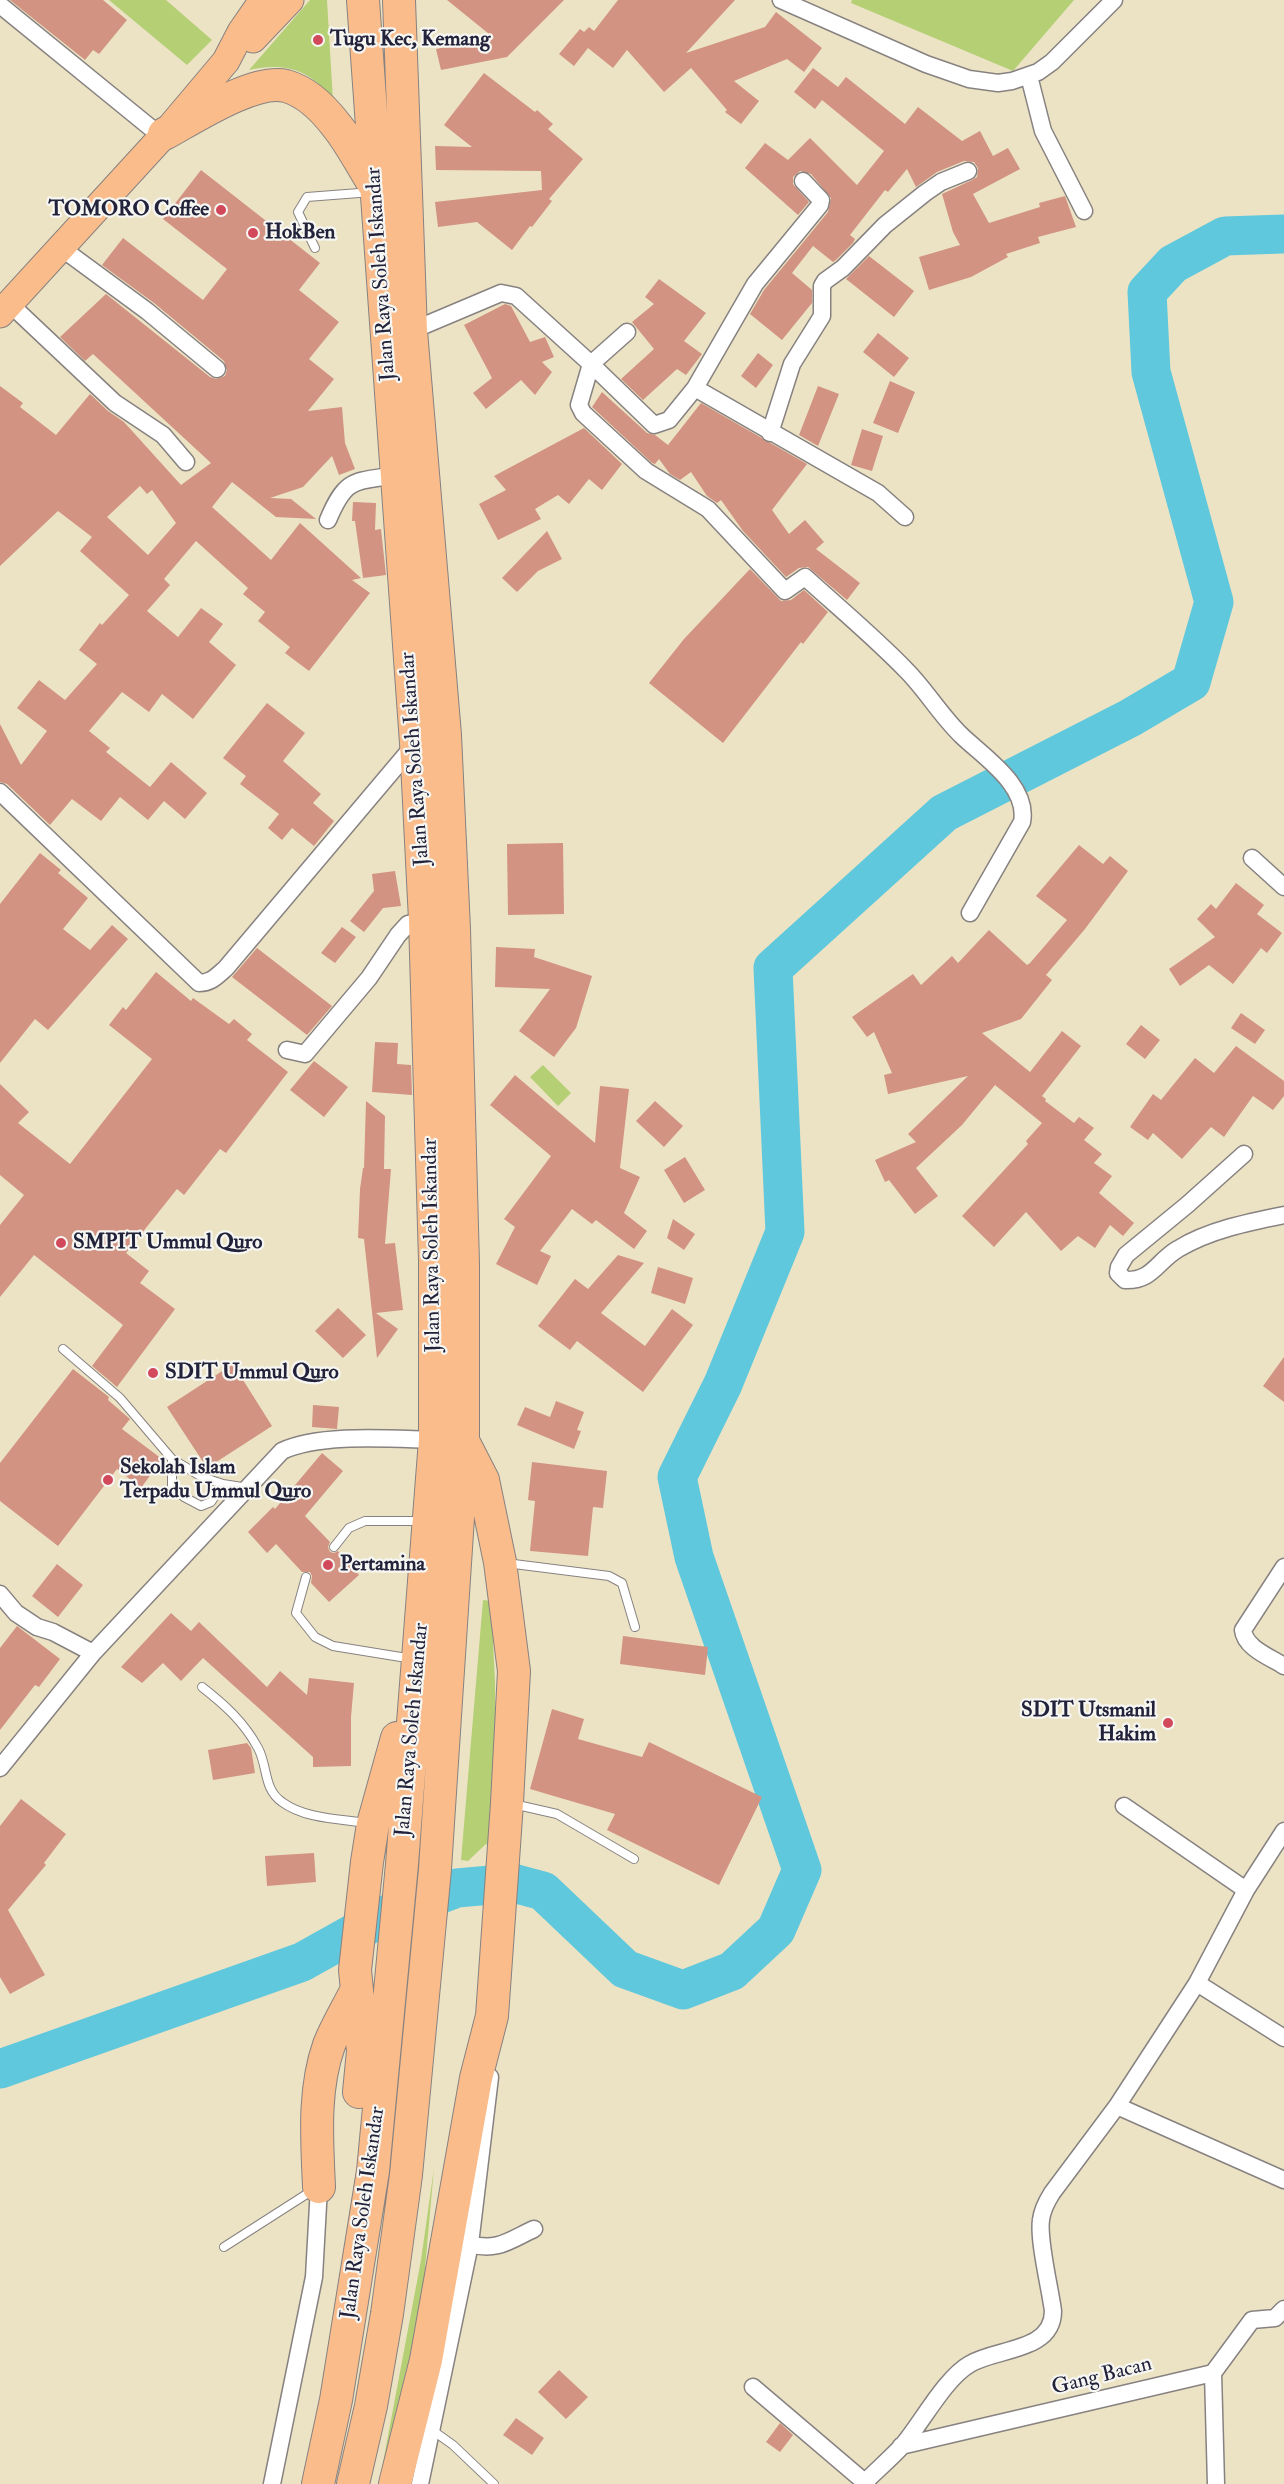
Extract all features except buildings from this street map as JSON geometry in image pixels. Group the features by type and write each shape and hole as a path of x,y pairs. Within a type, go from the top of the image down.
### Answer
{"highway":[{"name":"Jalan Raya Soleh Iskandar","path":"354,2484 371,2406 387,2314 406,2175 435,1869 449,1441 463,1264 454,929 426,683 396,475 363,0"},
{"name":"Jalan Raya Soleh Iskandar","path":"318,2484 336,2400 373,2170 419,1660 427,1521 449,1441 435,1261 425,920 416,743 426,683 399,0"},
{"path":"163,136 226,100 257,88 283,86 301,92 331,118 375,189"},
{"path":"396,2484 426,2360 474,2090 492,2012 514,1671 500,1562 483,1480 449,1441"},
{"path":"297,2484 320,2386 344,2250 363,2051 355,1981 367,1862 373,1824 419,1660"},
{"path":"319,2187 316,2123 321,2084 329,2045 355,1981"}],"main road":[{"path":"5,309 163,136 228,58 241,32 263,0"},
{"path":"228,58 252,40 290,0"}],"street":[{"path":"781,0 926,64 969,79 998,83 1029,76 1052,62 1114,0"},
{"path":"0,4 163,136"},
{"path":"1029,76 1043,130 1084,211"},
{"path":"770,433 792,364 816,330 822,316 822,292 825,281 843,268 885,225 925,193 940,182 968,171"},
{"path":"411,331 501,293 516,297 591,364 654,426 669,420 695,388 755,284 820,205 820,200 803,181"},
{"path":"60,247 147,311 217,369"},
{"path":"5,309 115,403 163,435 186,462"},
{"path":"627,332 591,364 579,405 583,413 646,471 708,509 785,591 805,577 906,670 962,736 994,763 1016,793 1023,807 1022,822 970,913"},
{"path":"695,388 878,493 905,517"},
{"path":"328,520 338,495 348,486 357,481 396,475"},
{"path":"0,792 199,983 205,983 211,981 226,968 416,743"},
{"path":"1252,858 1284,887"},
{"path":"287,1050 305,1054 369,978 408,924 425,920"},
{"path":"1244,1154 1126,1255 1118,1274 1125,1280 1146,1277 1177,1249 1207,1235 1284,1215"},
{"path":"0,1768 93,1653 282,1451 297,1444 382,1439 449,1441"},
{"path":"1284,1568 1243,1630 1248,1643 1284,1666"},
{"path":"0,1594 16,1613 37,1627 53,1632 93,1653"},
{"path":"1124,1806 1246,1890"},
{"path":"753,2387 866,2483 902,2446 959,2371 980,2359 1031,2344 1048,2329 1053,2319 1053,2311 1041,2237 1043,2213 1052,2193 1117,2106 1197,1983 1246,1890 1284,1831"},
{"path":"1197,1983 1284,2038"},
{"path":"420,2484 470,2244 487,2116 492,2012"},
{"path":"1117,2106 1284,2180"},
{"path":"272,2484 314,2277 319,2187"},
{"path":"470,2244 487,2249 534,2229"},
{"path":"1216,2484 1213,2373 1252,2320 1275,2318 1284,2309"},
{"name":"Gang Bacan","path":"902,2446 1213,2373"}],"lane":[{"path":"315,248 298,212 307,197 375,189"},
{"path":"63,1349 120,1398 172,1459 188,1470 223,1484 248,1488"},
{"path":"172,1459 172,1486 184,1497 201,1506 211,1502 223,1484"},
{"path":"334,1547 349,1528 365,1521 427,1521"},
{"path":"500,1562 609,1576 622,1583 635,1627"},
{"path":"306,1577 296,1613 315,1637 333,1646 419,1660"},
{"path":"202,1687 228,1707 249,1732 260,1751 272,1793 282,1803 323,1817 373,1824"},
{"path":"507,1803 557,1814 634,1859"},
{"path":"224,2247 319,2187"},
{"path":"432,2430 453,2445 494,2484"}],"green space":[{"path":"109,0 166,0 212,40 187,65"},
{"path":"310,0 327,0 333,101 316,82 297,71 274,67 249,70"},
{"path":"852,0 1074,0 1013,71 851,3"},
{"path":"543,1065 571,1093 558,1106 530,1077"},
{"path":"483,1600 491,1601 495,1682 495,1845 486,1844 468,1861 461,1860"},
{"path":"434,2168 420,2324 391,2484 379,2484 421,2260"}],"waterway":[{"path":"0,2069 302,1962 388,1914 457,1888 513,1883 543,1891 625,1969 683,1990 732,1971 776,1930 802,1870 694,1557 677,1477 723,1384 785,1232 773,968 944,813 1130,718 1191,682 1214,602 1151,372 1147,292 1173,264 1225,236 1284,234"}],"place":[{"name":"Tugu Kec, Kemang","path":"318,40"},
{"name":"TOMORO Coffee","path":"221,210"},
{"name":"HokBen","path":"253,233"},
{"name":"SMPIT Ummul Quro","path":"61,1243"},
{"name":"SDIT Ummul Quro","path":"153,1373"},
{"name":"Sekolah Islam Terpadu Ummul Quro","path":"108,1480"},
{"name":"Pertamina","path":"328,1565"},
{"name":"SDIT Utsmanil Hakim","path":"1168,1723"}]}
